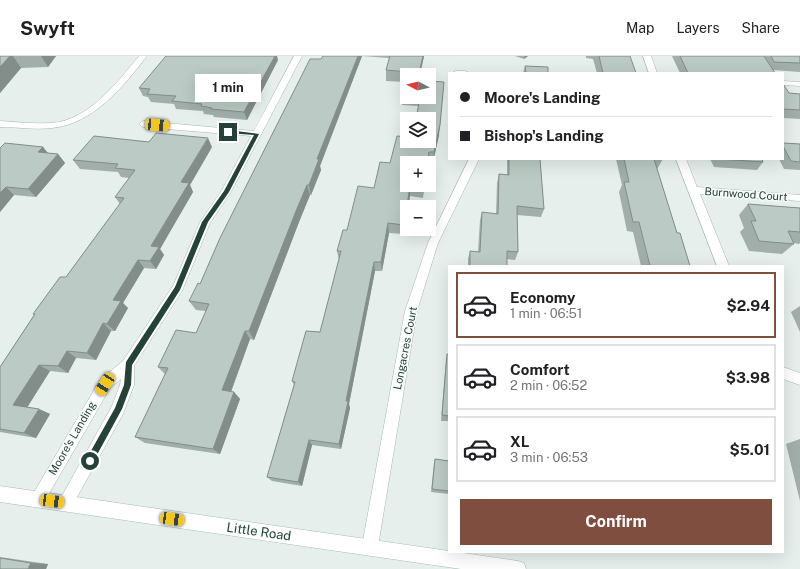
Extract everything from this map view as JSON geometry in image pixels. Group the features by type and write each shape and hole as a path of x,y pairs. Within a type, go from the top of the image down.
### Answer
{"street":[{"path":"0,124 50,125 68,122 85,114 101,102 144,56"},
{"name":"Moore's Landing","path":"38,499 101,389 128,364 178,288 205,222 226,192 298,56"},
{"path":"647,56 653,72"},
{"path":"784,83 800,84"},
{"path":"143,124 257,134"},
{"name":"Longacres Court","path":"370,546 411,311 421,276 437,234 465,181 474,160"},
{"path":"680,160 723,265"},
{"name":"Burnwood Court","path":"693,190 800,198"},
{"path":"66,503 118,409 127,385 128,364"},
{"path":"784,373 800,379"},
{"name":"Little Road","path":"0,494 370,546 518,569"}],"building":[{"path":"0,56 10,56 0,67"},
{"path":"166,56 275,56 244,112 211,109 212,108 201,106 202,104 172,101 176,96 147,94 150,89 139,88"},
{"path":"323,56 358,56 317,159 319,159 309,185 307,185 296,211 249,331 245,331 222,390 234,392 213,449 135,437 168,368 158,367 176,330 196,333 209,304 189,301 198,283 200,284 220,238 310,59 321,59"},
{"path":"390,56 423,56 420,68 400,68 400,71 386,70"},
{"path":"599,56 630,56 636,72 603,72"},
{"path":"680,56 764,56 774,72 688,72"},
{"path":"771,56 800,56 800,63 774,62"},
{"path":"525,66 548,67 548,72 526,72"},
{"path":"436,81 444,82 440,125 436,143 436,112 417,112 419,104 436,104"},
{"path":"784,86 789,93 800,94 800,110 784,109"},
{"path":"156,133 208,138 181,182 189,183 151,246 159,247 150,261 138,260 113,300 121,301 107,324 103,323 87,353 67,351 58,366 39,365 13,405 39,409 24,433 0,429 0,367 35,314 33,314 60,277 66,277 124,198 115,197 135,170 115,168 118,164 73,160 94,136 149,142"},
{"path":"397,136 400,136 400,148 435,148 434,152 429,152 428,156 400,156 400,192 409,192 408,200 400,200 400,224 388,223 381,262 374,262 346,401 348,401 339,444 309,440 298,482 267,477 295,382 292,381 306,331 320,332 341,251 337,251 343,230 347,230 358,186 374,188 380,162 390,163"},
{"path":"5,143 43,147 38,152 58,154 28,189 6,187 0,193 0,148"},
{"path":"784,143 800,144 800,162 791,161 784,148"},
{"path":"509,160 540,160 544,209 517,206 518,252 507,251 507,265 470,265 470,251 480,252 482,212 498,214 499,174 509,175"},
{"path":"624,160 654,160 677,233 680,233 690,265 650,265 639,222 633,222 624,182 629,182"},
{"path":"734,160 762,160 763,162"},
{"path":"748,204 800,208 800,232 788,231 794,244 759,241 751,221 756,221"},
{"path":"447,354 448,354 448,416 442,415"},
{"path":"435,459 448,461 448,491 432,489"},
{"path":"0,558 31,563 28,569 0,569"}],"route":[{"path":"90,461 118,409 127,385 128,364 178,288 205,222 214,207 226,192 257,134 228,132"}]}
